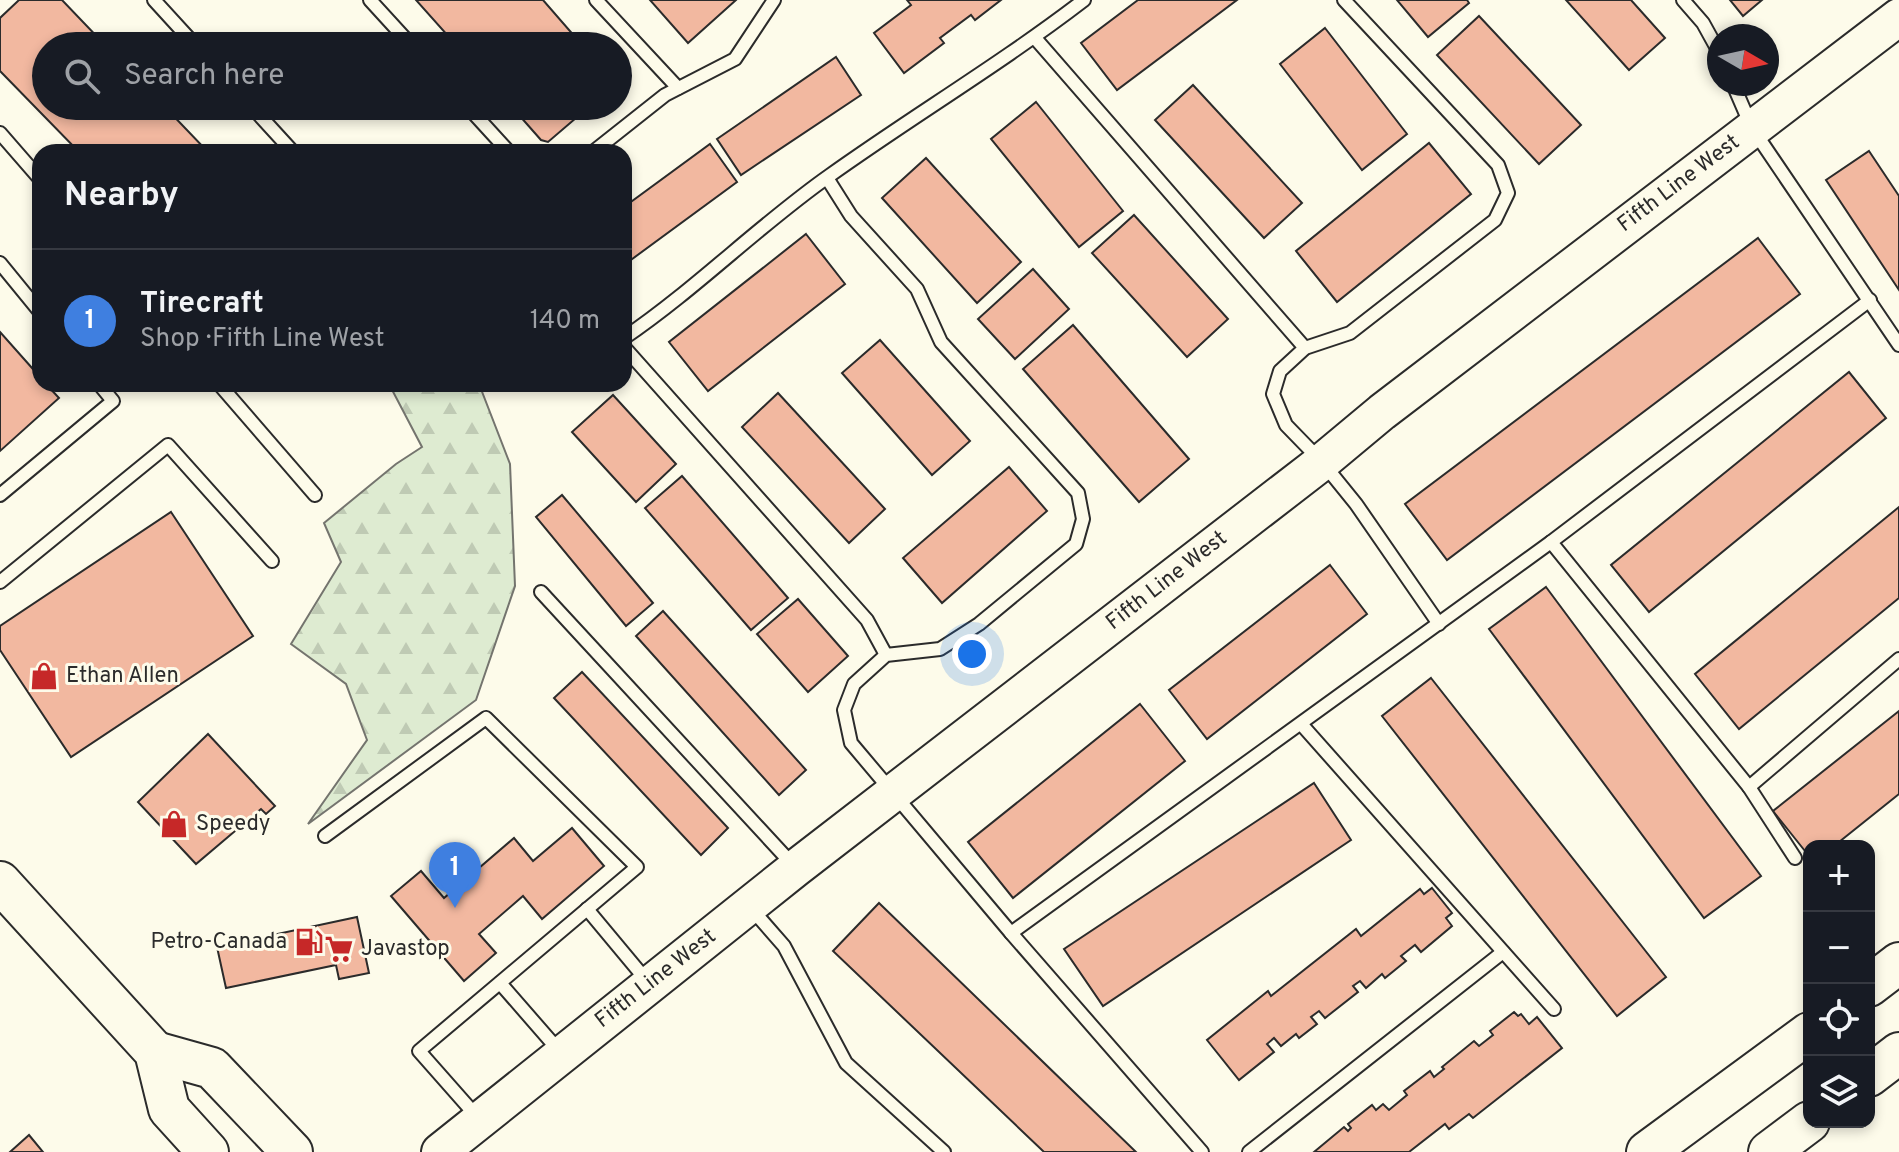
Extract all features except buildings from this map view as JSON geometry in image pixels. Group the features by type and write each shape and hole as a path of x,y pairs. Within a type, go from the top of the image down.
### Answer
{"main road":[{"path":"0,883 155,1052 169,1109 208,1152"},
{"path":"1872,984 1899,963"},
{"path":"1647,1152 1803,1037"},
{"path":"155,1052 212,1068 292,1152"},
{"path":"1875,1071 1899,1053"},
{"path":"1769,1152 1803,1126"}],"street":[{"name":"Fifth Line West","path":"440,1152 796,868 1322,462 1382,412 1899,17"}],"lane":[{"path":"154,0 183,32"},
{"path":"370,0 399,32"},
{"path":"596,0 626,32"},
{"path":"603,144 665,95 735,59 774,0"},
{"path":"632,332 827,178 1035,38 1084,0"},
{"path":"1344,0 1498,165 1508,193 1495,220 1350,333 1305,348 1280,371 1273,394 1286,425 1322,462 1356,504 1439,624"},
{"path":"1683,0 1707,30"},
{"path":"1035,38 1305,348"},
{"path":"632,39 678,88"},
{"path":"1738,96 1752,128 1899,345"},
{"path":"264,120 286,144"},
{"path":"480,120 502,144"},
{"path":"0,133 32,170"},
{"path":"827,178 851,216 917,289 941,342 1078,493 1083,519 1076,544 979,624 940,649 886,655 854,684 844,710 851,743 1202,1152"},
{"path":"0,263 32,302"},
{"path":"1011,933 1551,542 1870,300"},
{"path":"632,356 867,620 886,655"},
{"path":"0,495 113,401 106,392"},
{"path":"226,392 315,495"},
{"path":"0,582 168,445 272,561"},
{"path":"1551,542 1749,787 1795,858"},
{"path":"541,592 796,868"},
{"path":"1749,787 1899,659"},
{"path":"325,836 486,718 637,867 419,1051 480,1121"},
{"path":"1302,725 1554,1009"},
{"path":"749,905 784,946 846,1063 944,1152"},
{"path":"587,909 649,984"},
{"path":"1249,1152 1503,952"},
{"path":"500,983 563,1054"}],"green space":[{"path":"393,392 482,392 510,464 515,586 476,700 308,824 367,740 346,684 291,644 341,562 324,523 396,464 422,447"}],"place":[{"name":"Ethan Allen","path":"44,676"},
{"name":"Speedy","path":"174,824"},
{"name":"Tirecraft","path":"455,908"},
{"name":"Petro-Canada","path":"309,942"},
{"name":"Javastop","path":"339,949"}]}
